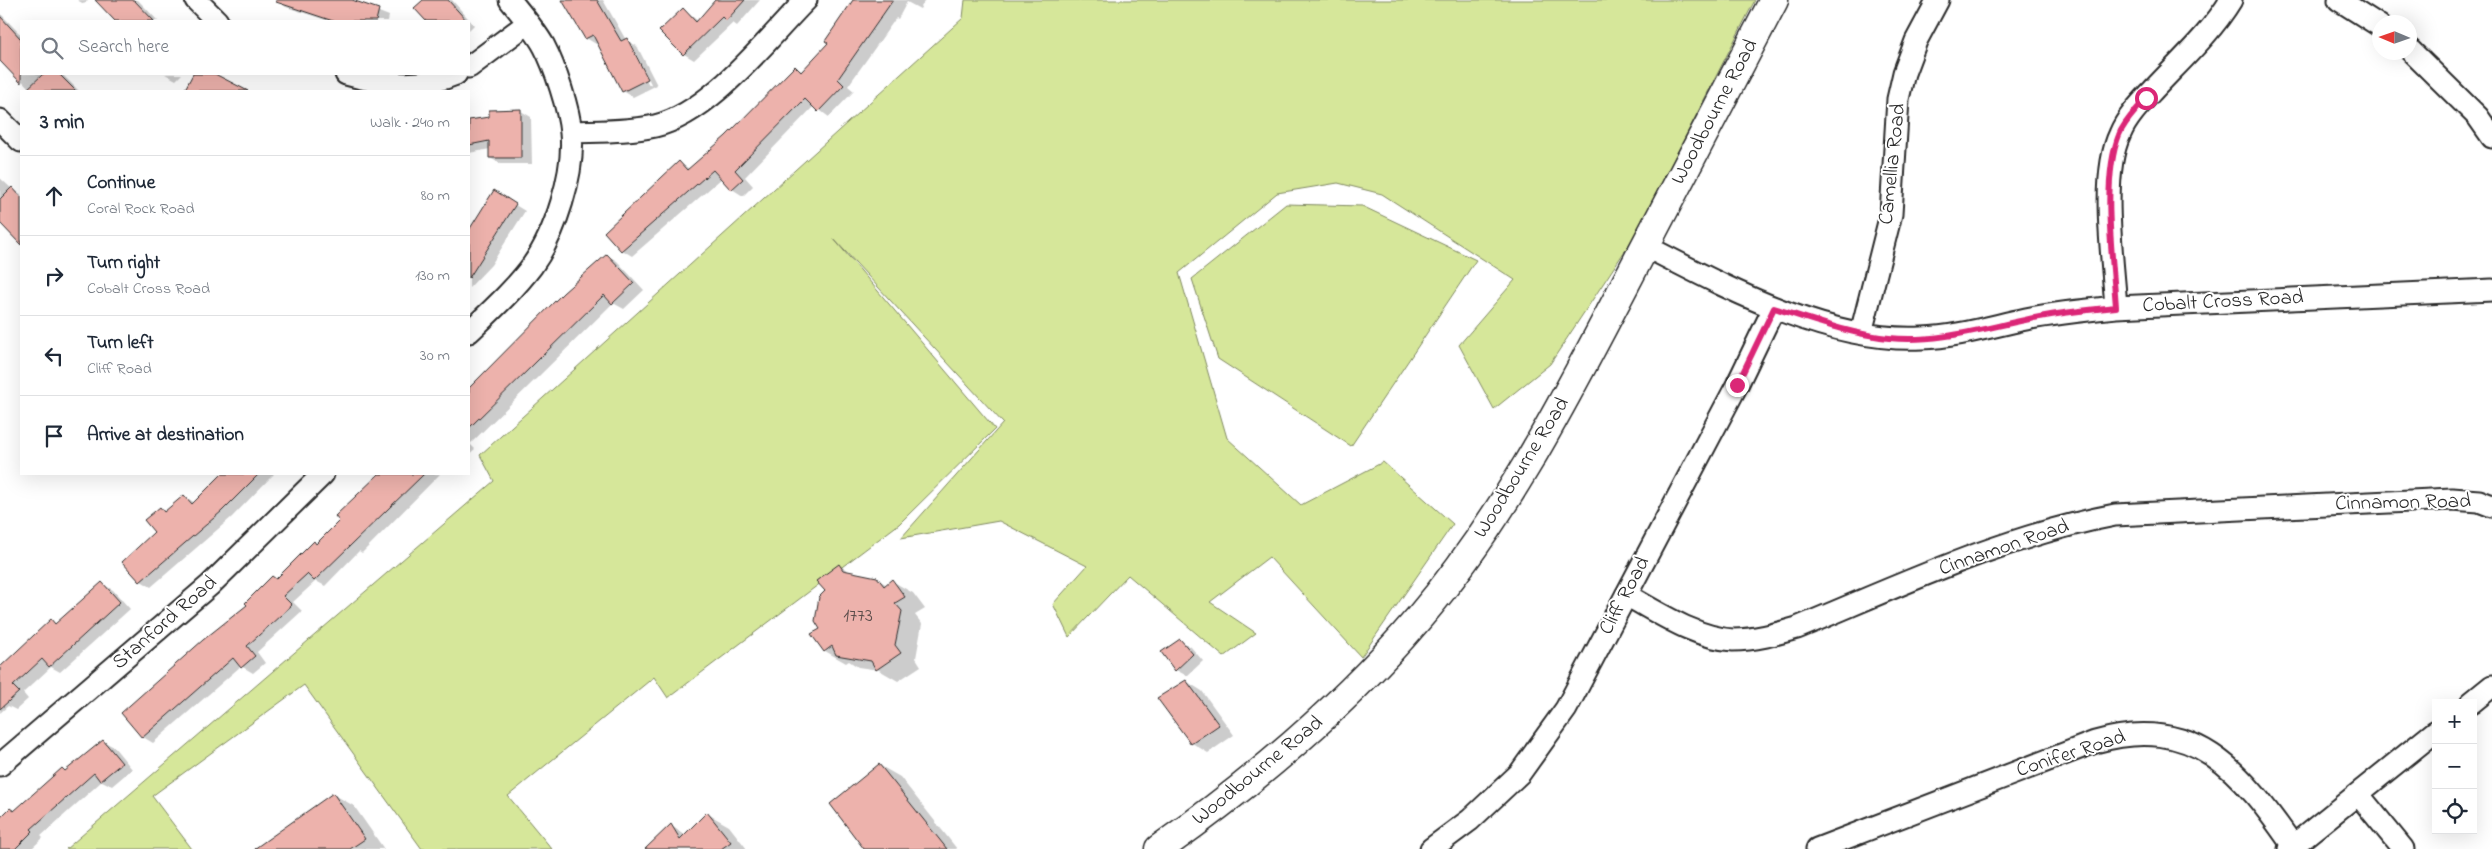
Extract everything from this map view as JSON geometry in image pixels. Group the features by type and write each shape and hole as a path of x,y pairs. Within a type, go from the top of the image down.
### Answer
{"main road":[{"name":"Woodbourne Road","path":"1159,849 1255,778 1315,727 1377,665 1419,618 1495,516 1536,450 1774,0"}],"street":[{"path":"196,0 216,20"},
{"path":"470,331 510,292 532,266 545,245 560,211 566,185 571,132 559,83 548,56 528,23 510,0"},
{"path":"571,132 631,130 656,125 676,118 713,94 806,0"},
{"name":"Camellia Road","path":"1861,333 1891,214 1898,99 1904,73 1916,41 1938,0"},
{"path":"2116,307 2110,200 2112,162 2119,135 2146,98 2210,29 2232,0"},
{"path":"2339,0 2372,21"},
{"path":"470,66 528,23"},
{"path":"2417,57 2478,117 2492,137"},
{"path":"350,75 390,84 441,80 454,75"},
{"path":"0,120 20,141"},
{"name":"Cobalt Cross Road","path":"1645,246 1726,287 1774,308 1861,333 1889,338 1923,338 1966,333 2077,311 2116,307 2492,290"},
{"name":"Cliff Road","path":"1431,849 1495,799 1520,773 1539,749 1566,709 1737,385 1774,308"},
{"name":"Stanford Road","path":"0,764 210,585 322,475"},
{"name":"Cinnamon Road","path":"1626,596 1681,624 1713,636 1732,640 1764,638 1797,628 2024,537 2073,523 2115,515 2452,499 2479,501 2492,506"},
{"path":"2476,699 2492,686"},
{"name":"Conifer Road","path":"1817,849 2095,742 2140,733 2169,736 2207,750 2250,789 2291,847"},
{"path":"2291,847 2432,734"},
{"path":"2358,794 2403,849"}],"green space":[{"path":"965,0 1755,0 1634,237 1550,364 1494,409 1459,345 1515,280 1382,194 1338,183 1277,193 1179,273 1227,438 1301,505 1383,462 1453,524 1361,657 1269,557 1210,602 1256,633 1224,657 1128,575 1069,637 1053,604 1087,566 999,521 901,538 1003,423 833,238 995,429 899,524 668,698 654,677 508,796 552,849 422,849 304,685 152,796 192,849 66,849 494,481 480,455 963,18"},
{"path":"1286,204 1362,206 1476,260 1351,446 1218,359 1192,279"}],"building":[{"path":"95,0 134,0 153,20 114,20"},
{"path":"276,0 352,0 379,9 376,20 330,20 276,2"},
{"path":"423,0 448,0 466,20 425,20 414,8"},
{"path":"562,0 597,0 621,41 627,38 648,79 622,92 593,35 585,39"},
{"path":"715,0 745,0 726,21 722,17 683,55 659,31 683,8 696,22"},
{"path":"853,0 893,0 838,79 844,85 818,112 805,99 735,170 743,179 731,190 713,170 621,251 604,232 679,161 687,170 726,136 795,66 801,72 828,43 825,41"},
{"path":"0,16 20,38 21,83 0,61"},
{"path":"42,75 60,75 75,90 26,90"},
{"path":"192,75 217,75 246,90 185,90"},
{"path":"521,109 521,158 489,158 489,141 470,145 470,120 489,117 489,110"},
{"path":"12,187 20,196 20,244 0,223 0,199"},
{"path":"494,190 516,204 470,276 470,228"},
{"path":"607,254 634,283 612,304 604,295 470,427 470,387 563,293"},
{"path":"221,475 258,475 222,511 140,582 122,562 154,532 144,520 160,507 164,512 184,495 192,504"},
{"path":"378,475 423,475 314,581 307,574 283,596 292,605 247,646 255,656 241,668 233,658 142,738 121,713 203,640 247,605 245,603 272,576 276,579 314,541 316,544 339,521 335,516"},
{"path":"839,564 843,570 877,577 884,586 892,579 905,597 895,603 902,611 895,645 901,653 876,670 871,661 836,655 832,646 824,652 811,634 820,629 815,621 819,597 825,591 816,581"},
{"path":"102,582 120,602 49,667 42,659 13,686 19,692 0,709 0,667 51,619 55,624"},
{"path":"1180,639 1193,654 1175,671 1161,652"},
{"path":"1186,680 1219,725 1191,744 1157,698"},
{"path":"103,740 122,763 100,781 94,773 31,829 33,831 15,849 0,849 0,818 10,808 14,811 62,768 65,771"},
{"path":"879,764 947,849 864,849 830,804"},
{"path":"333,793 365,839 350,849 254,849"},
{"path":"707,812 731,842 721,849 645,849 671,824 680,839"}],"route":[{"path":"1737,385 1774,308 1834,327 1861,333 1889,338 1923,338 1966,333 2026,319 2116,307 2110,200 2112,162 2119,135 2125,124 2146,98"}]}
